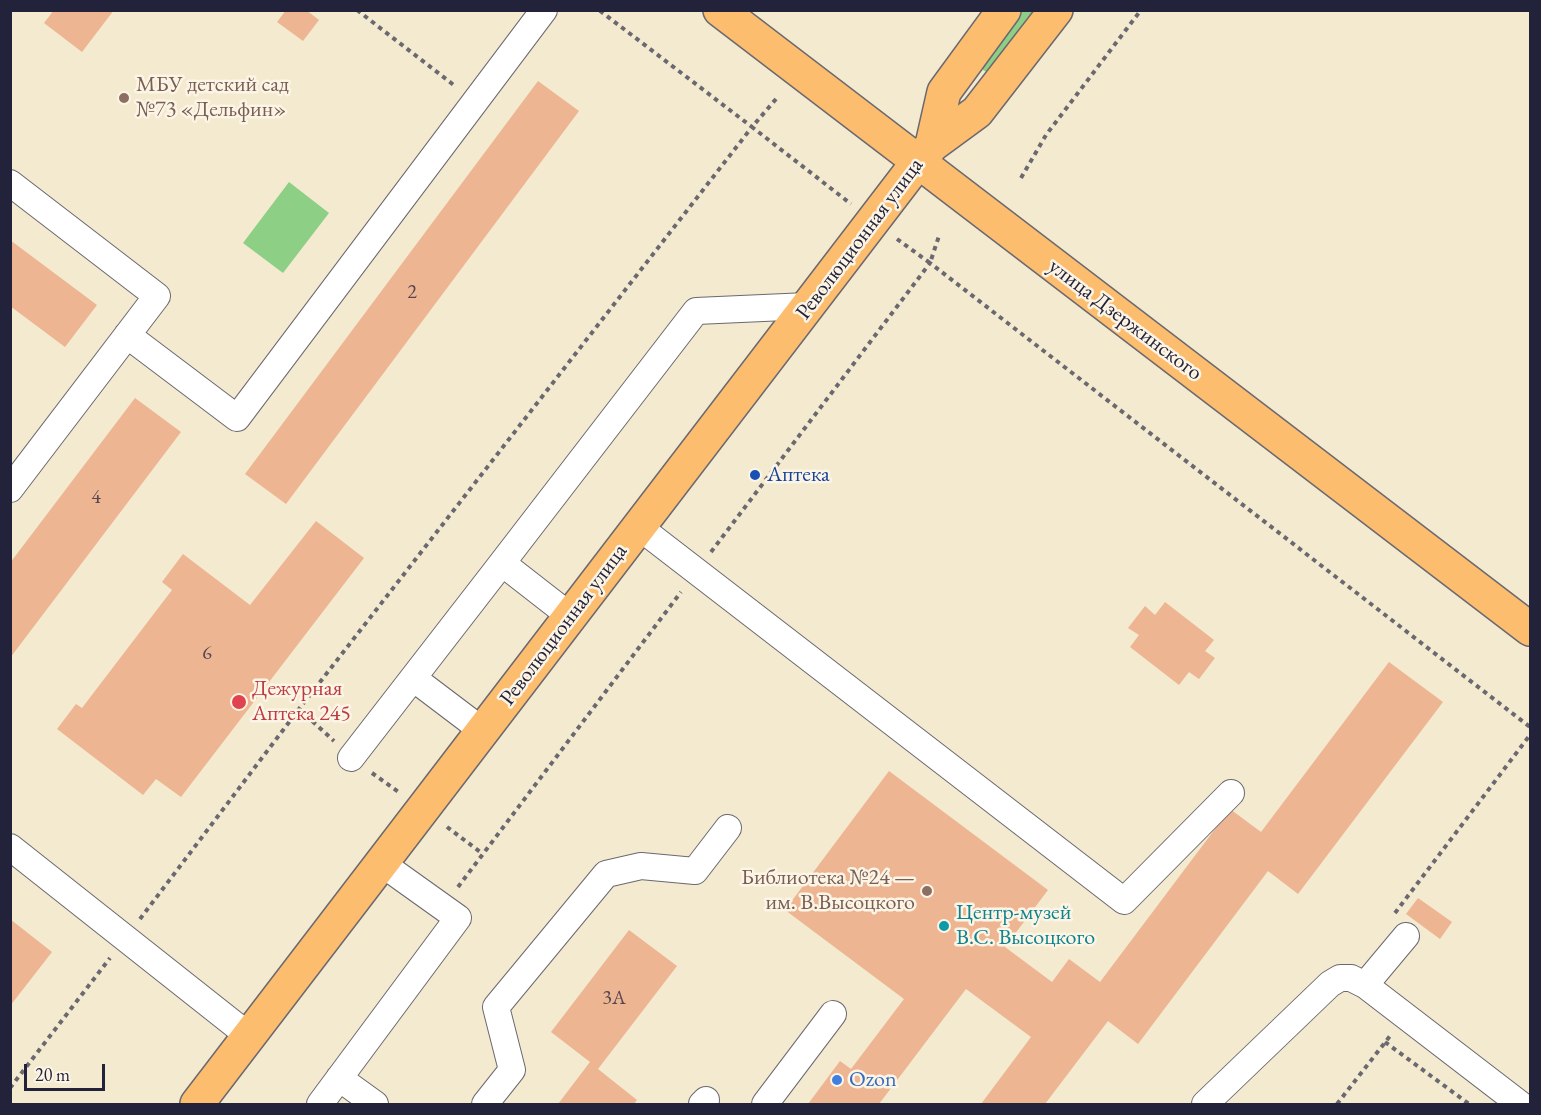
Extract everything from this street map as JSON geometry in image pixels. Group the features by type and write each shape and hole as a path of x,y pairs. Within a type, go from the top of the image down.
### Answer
{"main road":[{"name":"улица Дзержинского","path":"720,10 925,154 1530,629"},
{"path":"925,154 944,92 1004,10"},
{"path":"925,154 977,112 1056,10"},
{"name":"Революционная улица","path":"197,1104 925,154"}],"lane":[{"path":"127,335 237,418 544,10"},
{"path":"10,183 157,296 10,489"},
{"path":"351,758 696,311 808,306"},
{"path":"639,527 1124,901 1231,793"},
{"path":"502,563 570,616"},
{"path":"413,678 483,731"},
{"path":"485,1104 512,1070 496,1007 606,874 641,866 695,871 728,828"},
{"path":"10,847 249,1036"},
{"path":"320,1104 458,918 381,863"},
{"path":"1365,985 1406,936"},
{"path":"1205,1104 1330,984 1340,978 1351,978 1365,985 1520,1104"},
{"path":"765,1104 833,1014"},
{"path":"339,1078 375,1104"}],"path":[{"path":"357,10 475,102"},
{"path":"599,10 1530,727"},
{"path":"1021,178 1046,135 1140,10"},
{"path":"10,1088 299,709 776,99"},
{"path":"443,907 930,263 939,237"},
{"path":"299,709 351,758 483,854"},
{"path":"1406,936 1389,925 1389,921 1530,735"},
{"path":"1337,1104 1391,1035"},
{"path":"1385,1042 1469,1104"}],"green space":[{"path":"1018,11 1046,11 988,73 983,70 982,65"},
{"path":"289,182 329,213 283,273 243,243"}],"building":[{"path":"54,10 114,10 82,52 44,23"},
{"path":"286,10 306,10 319,20 303,41 277,22"},
{"path":"538,81 579,111 286,504 245,474"},
{"path":"10,240 97,305 65,347 10,306"},
{"path":"135,398 181,432 10,658 10,563"},
{"path":"316,521 364,558 181,797 156,779 143,795 57,729 76,704 82,708 172,590 162,582 183,554 250,605"},
{"path":"1165,602 1214,640 1205,651 1215,658 1199,679 1189,672 1179,685 1130,647 1139,635 1128,628 1145,606 1155,615"},
{"path":"1389,662 1443,702 1298,894 1268,871 1138,1044 1108,1021 1045,1104 981,1104 1031,1037 966,989 879,1104 808,1104 840,1061 851,1069 904,999 785,910 889,771 1048,890 1005,947 1052,982 1069,959 1100,982 1230,809 1261,832"},
{"path":"1418,898 1452,922 1440,939 1406,914"},
{"path":"10,919 52,952 10,1006"},
{"path":"629,930 677,966 598,1069 637,1100 634,1104 558,1104 590,1062 551,1032"}],"place":[{"name":"МБУ детский сад №73 «Дельфин»","path":"124,98"},
{"name":"Аптека","path":"755,475"},
{"name":"Дежурная Аптека 245","path":"239,702"},
{"name":"Библиотека №24 — им. В.Высоцкого","path":"927,891"},
{"name":"Центр-музей В.С. Высоцкого","path":"944,926"},
{"name":"Ozon","path":"837,1080"}]}
